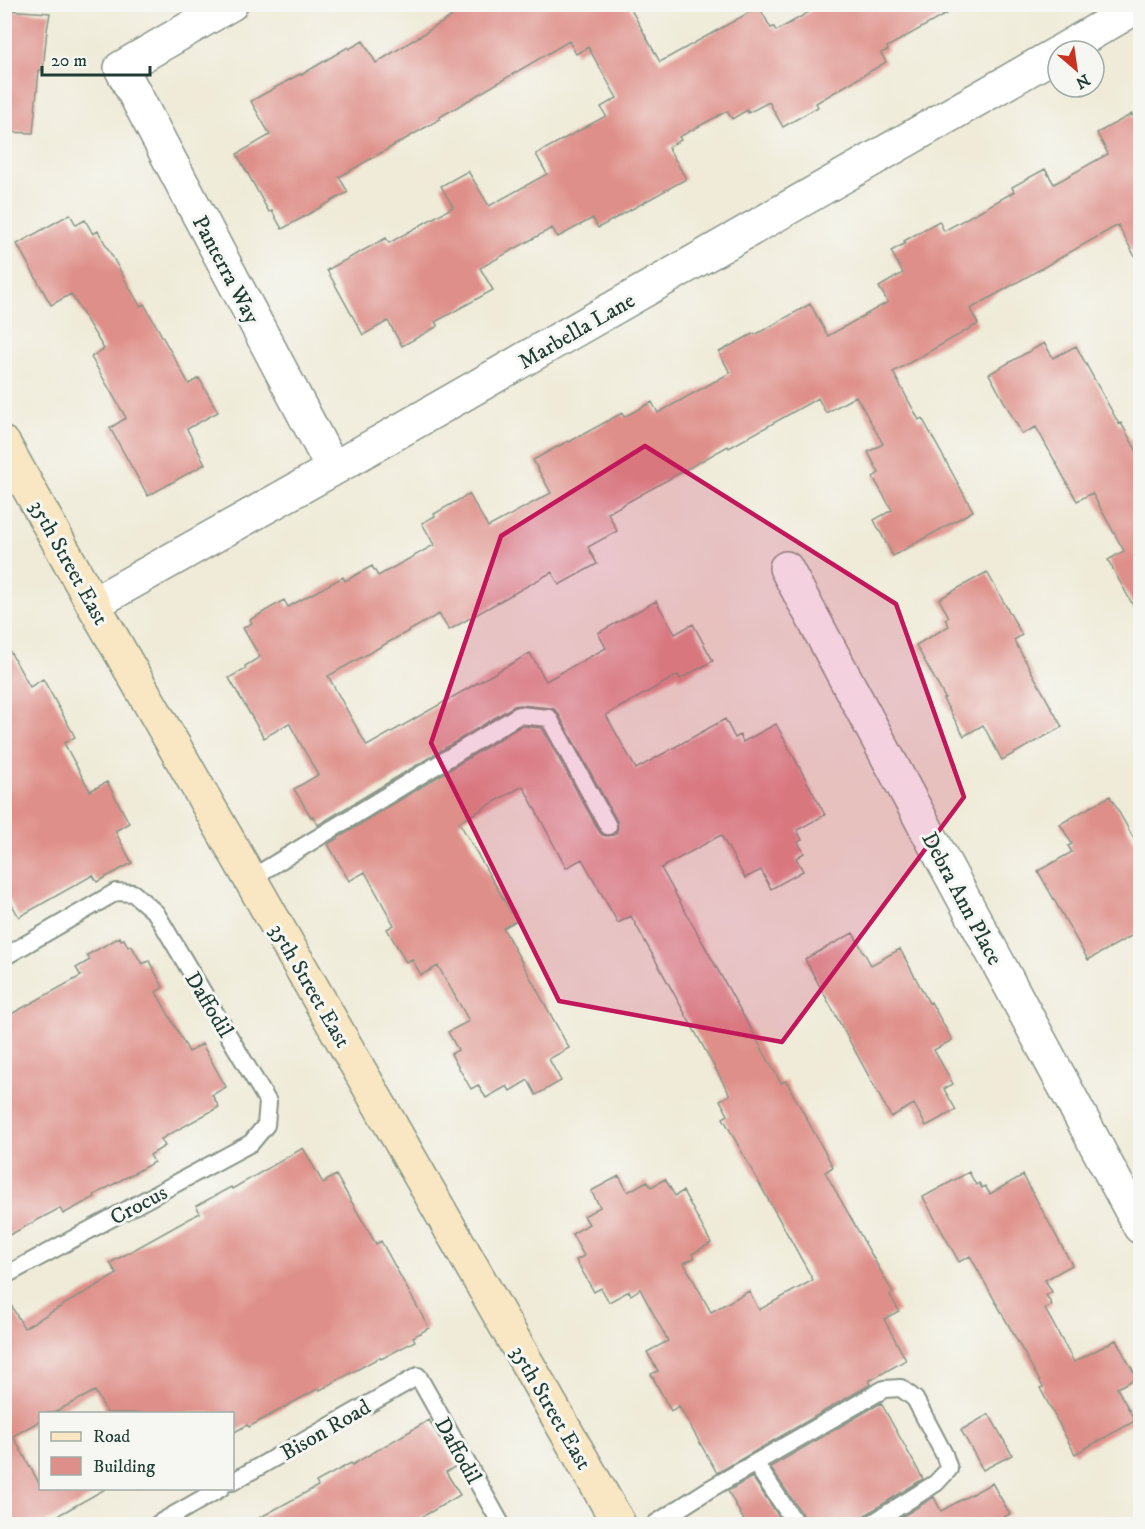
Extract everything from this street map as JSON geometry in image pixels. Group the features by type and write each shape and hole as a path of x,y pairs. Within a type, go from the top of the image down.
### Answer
{"street":[{"name":"Panterra Way","path":"231,4 121,68 333,470"},
{"name":"Marbella Lane","path":"1081,39 1140,5"},
{"name":"Marbella Lane","path":"93,604 333,470 1046,59"},
{"name":"35th Street East","path":"4,444 93,604 619,1524"},
{"name":"Debra Ann Place","path":"786,568 1140,1227"}],"lane":[{"path":"250,879 519,716 549,718 608,826"},
{"name":"Daffodil","path":"4,957 116,892 133,893 156,913 268,1102 266,1125"},
{"name":"Crocus","path":"4,1276 252,1143 266,1125"},
{"name":"Daffodil","path":"418,1376 501,1524"},
{"name":"Bison Road","path":"234,1481 418,1376"},
{"path":"655,1524 708,1490 884,1389 901,1388 915,1398 944,1454 949,1469 936,1483 870,1524"},
{"path":"755,1463 796,1524"},
{"path":"158,1524 218,1490"}],"highlighted area":[{"path":"645,446 896,604 964,797 782,1042 559,1001 431,743 501,536"}],"building":[{"path":"444,4 628,4 660,62 759,7 771,28 774,27 776,31 823,4 964,4 887,47 888,50 881,53 886,62 816,103 818,107 783,127 769,102 748,113 747,110 732,119 727,111 679,137 681,140 668,147 686,179 598,228 593,218 558,237 552,228 480,268 493,290 435,322 438,326 402,346 388,321 363,335 327,270 386,238 389,243 453,207 441,186 468,171 489,206 547,174 536,154 606,116 601,107 617,98 588,47 576,54 569,41 339,177 348,192 282,229 272,211 269,212 237,154 270,135 251,101 363,41 376,63 451,17"},
{"path":"4,10 50,13 43,70 39,70 33,133 4,132"},
{"path":"1132,114 1140,130 1140,266 1118,225 970,309 978,324 893,372 919,420 922,418 973,511 893,556 874,520 892,510 873,477 879,473 868,452 883,444 856,396 826,413 818,398 608,513 617,531 588,547 597,564 559,585 552,572 449,630 439,614 328,676 367,746 530,653 546,681 606,648 598,633 656,601 675,634 693,624 713,661 680,679 678,675 606,715 636,769 725,719 735,738 740,735 743,742 776,724 825,815 797,830 802,840 798,842 804,853 796,858 803,871 771,889 761,870 745,878 721,835 661,868 781,1083 786,1081 833,1167 825,1172 893,1293 890,1295 899,1311 884,1319 906,1360 869,1381 871,1384 717,1473 679,1406 671,1411 651,1374 658,1371 647,1352 668,1341 640,1289 631,1295 629,1291 609,1302 601,1288 594,1292 576,1260 584,1256 572,1234 589,1224 584,1216 600,1207 591,1191 619,1176 628,1192 647,1181 651,1187 665,1179 675,1196 683,1191 711,1243 692,1254 694,1258 684,1263 711,1312 749,1291 759,1310 813,1280 723,1118 728,1115 720,1100 730,1095 631,916 618,923 582,859 566,868 523,786 459,822 516,921 503,928 569,1048 549,1059 561,1081 536,1095 528,1080 510,1091 507,1086 486,1098 478,1085 471,1089 451,1054 458,1050 448,1032 469,1021 438,966 421,975 412,959 406,962 387,929 394,925 365,872 349,881 328,844 521,726 542,728 599,831 602,835 614,835 617,832 617,821 558,713 550,708 514,706 318,825 294,789 318,775 289,723 264,738 229,678 260,657 243,628 252,623 250,620 284,600 288,607 343,577 345,581 372,566 378,576 434,545 422,523 469,494 488,527 551,493 533,460 622,413 624,417 652,402 658,413 730,373 719,352 810,304 828,336 888,302 879,287 903,273 891,251 939,221 944,231 1014,192 1012,187 1045,169 1054,184 1108,154 1097,133"},
{"path":"70,214 76,225 85,220 93,234 98,231 140,306 144,304 189,384 199,378 218,412 187,429 205,464 148,496 110,428 126,418 91,357 104,349 71,294 51,305 17,244"},
{"path":"1044,343 1053,358 1076,346 1140,457 1140,618 1108,560 1124,551 1092,493 1077,501 1036,427 1022,434 989,374"},
{"path":"987,572 1022,635 1014,640 1062,727 1002,760 983,725 964,736 916,645 949,626 945,619 949,617 939,599"},
{"path":"4,641 30,687 43,679 75,737 64,743 90,791 107,782 129,823 115,831 132,863 97,882 93,875 19,917 4,891"},
{"path":"1110,796 1140,850 1140,931 1088,960 1038,871 1072,852 1068,846 1072,844 1060,824"},
{"path":"853,933 871,965 900,949 952,1040 934,1050 953,1084 944,1089 956,1110 926,1126 914,1104 891,1117 805,959"},
{"path":"120,937 121,940 124,939 128,947 131,945 142,964 149,961 163,987 156,992 189,1052 202,1044 226,1087 212,1095 219,1107 161,1139 165,1146 150,1155 154,1162 63,1214 60,1208 4,1238 4,1018 81,976 76,968 90,960 87,955"},
{"path":"303,1148 323,1183 336,1175 376,1244 381,1241 429,1328 413,1337 415,1341 381,1359 380,1357 320,1390 319,1388 249,1427 247,1425 234,1432 234,1412 106,1412 95,1391 55,1412 39,1412 39,1422 13,1436 39,1483 39,1490 103,1490 43,1524 4,1524 4,1293 24,1328 117,1274 110,1263 200,1213 196,1206 231,1187 232,1189"},
{"path":"969,1172 976,1185 979,1183 982,1188 985,1186 990,1194 1023,1175 1072,1265 1045,1280 1052,1292 1046,1295 1052,1305 1045,1309 1074,1362 1116,1340 1137,1378 1117,1388 1135,1421 1075,1454 1040,1388 1043,1387 970,1256 959,1262 923,1197"},
{"path":"881,1403 923,1479 865,1515 861,1524 806,1524 805,1518 770,1467"},
{"path":"989,1414 1012,1455 983,1470 961,1430"},
{"path":"429,1420 456,1466 446,1472 460,1495 410,1524 248,1524 318,1486 316,1482 351,1463 352,1465"},
{"path":"752,1477 784,1524 746,1524 728,1491"},
{"path":"992,1483 1010,1514 991,1524 890,1524 934,1497 941,1511"}]}
